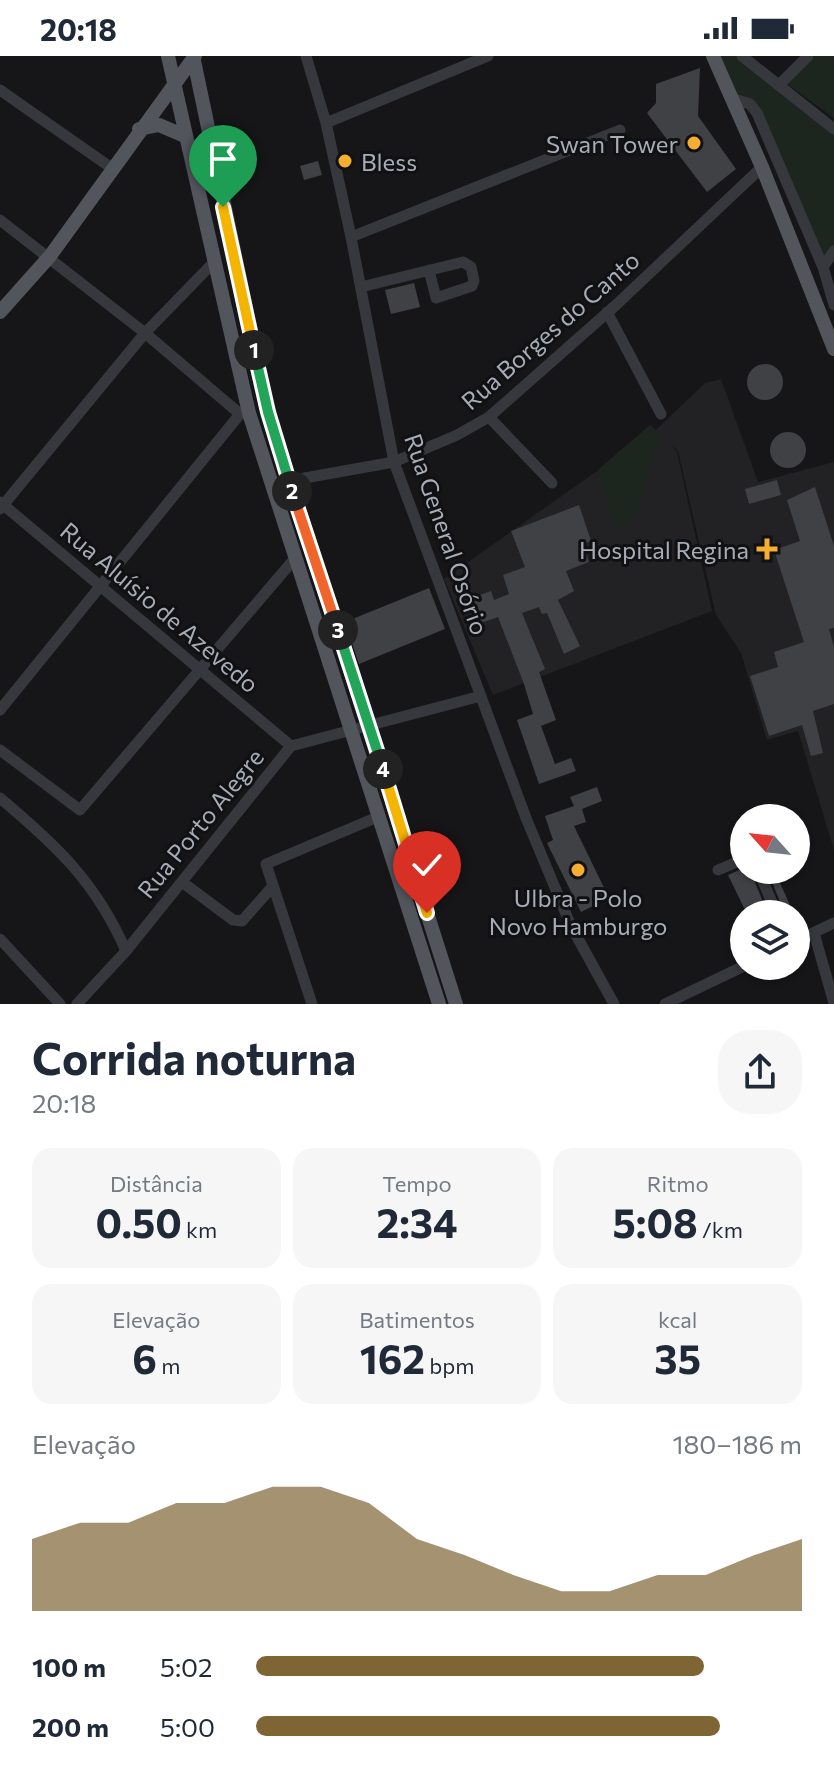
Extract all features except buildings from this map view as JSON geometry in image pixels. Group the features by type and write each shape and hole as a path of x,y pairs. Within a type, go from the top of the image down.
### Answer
{"main road":[{"path":"0,312 50,256 194,56"},
{"path":"194,56 268,412 370,725 456,1004"},
{"path":"713,56 734,99 834,349"},
{"path":"168,58 244,414 296,557 439,1004"},
{"path":"139,129 159,125 185,136"}],"street":[{"name":"Rua General Osório","path":"306,56 326,123 351,237 394,462 571,926 614,1004"},
{"path":"326,123 488,56"},
{"path":"742,56 834,129"},
{"path":"779,85 808,56"},
{"path":"0,90 113,169"},
{"path":"734,99 750,104 757,113 828,274 834,305"},
{"path":"351,237 620,130"},
{"name":"Rua Borges do Canto","path":"288,481 394,462 457,435 489,417 762,167"},
{"path":"0,220 50,256 244,414 0,710"},
{"path":"828,274 834,251"},
{"path":"1,506 145,333 214,262"},
{"path":"361,287 429,270"},
{"path":"607,312 661,414"},
{"path":"489,417 552,483"},
{"name":"Rua Aluísio de Azevedo","path":"1,506 101,585 291,746"},
{"path":"0,750 80,810 296,557"},
{"name":"Rua Porto Alegre","path":"77,1004 126,951 291,746 481,696"},
{"path":"0,798 57,846 90,884 126,951"},
{"path":"312,1004 266,864 380,816"},
{"path":"718,870 730,865"},
{"path":"182,882 233,920 242,921 273,886"},
{"path":"810,935 834,923"},
{"path":"814,933 834,1003"},
{"path":"0,939 60,1004"},
{"path":"665,1004 730,973"}],"shaded area":[{"path":"716,56 740,56 834,132 834,246 823,262 759,112 735,98"},
{"path":"814,56 834,56 834,118 787,84"},
{"path":"721,379 758,482 834,462 834,850 798,731 767,740 741,653 716,615 678,451 671,445 677,452 712,611 493,695 444,579 597,471 650,425 656,430 705,383"},
{"path":"650,425 660,436 634,521 615,525 597,471"}],"place":[{"name":"Swan Tower","path":"694,143"},
{"name":"Bless","path":"345,161"},
{"name":"Hospital Regina","path":"767,549"},
{"name":"Ulbra - Polo Novo Hamburgo","path":"578,870"}],"route":[{"path":"223,207 268,412 370,725 427,913"}]}
